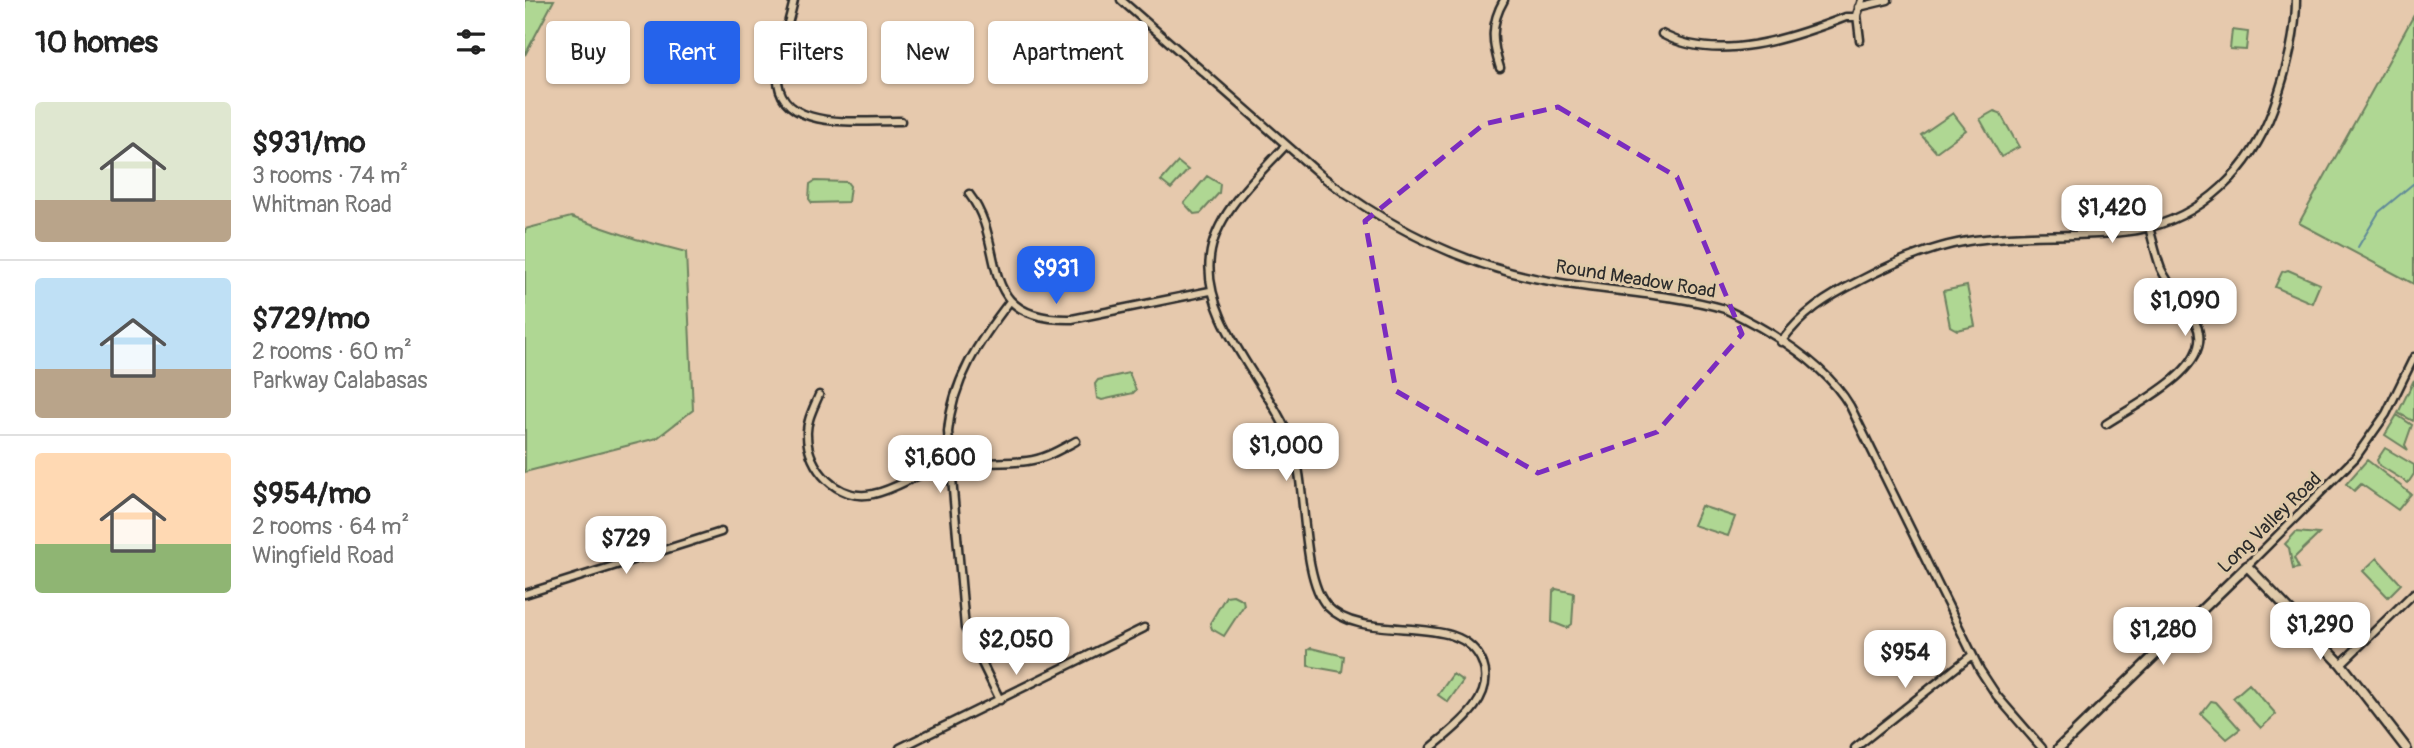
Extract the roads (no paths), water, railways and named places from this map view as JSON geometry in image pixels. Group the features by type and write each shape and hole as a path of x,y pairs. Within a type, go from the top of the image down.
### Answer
{"street":[{"path":"794,0 778,71 784,99 794,109 812,118 901,121"},
{"name":"Round Meadow Road","path":"1121,0 1286,145 1370,210 1412,234 1466,258 1554,282 1708,304 1743,317 1823,372 1843,395 1990,687 2042,748"},
{"path":"1500,68 1493,34 1504,0"},
{"path":"1860,40 1857,17 1861,3 1888,0"},
{"path":"1781,342 1795,324 1826,298 1924,252 1984,239 2149,227 2202,203 2236,177 2261,139 2279,94 2295,19 2296,0"},
{"path":"1662,34 1686,43 1761,45 1846,17 1857,17"},
{"path":"1286,145 1219,226 1210,255 1209,291 1294,450 1312,565 1326,604 1345,619 1366,625 1449,634 1465,640 1477,652 1485,678 1478,703 1431,748"},
{"path":"969,194 983,221 997,277 1010,301 1029,313 1049,319 1072,319 1209,291"},
{"path":"2106,424 2168,384 2194,360 2200,344 2198,327 2162,270 2149,227"},
{"path":"1000,700 965,628 951,465 950,407 958,382 988,330 1010,301"},
{"name":"Long Valley Road","path":"2059,748 2355,458 2381,422 2414,357"},
{"path":"819,394 806,432 811,458 819,471 839,489 861,495 874,494 931,469 951,465 1028,461 1048,456 1076,441"},
{"path":"525,594 721,532"},
{"path":"2247,566 2341,664 2406,748"},
{"path":"2341,664 2414,593"},
{"path":"900,748 1144,628"},
{"path":"1856,748 1972,655"}],"waterway":[{"path":"2358,247 2379,212 2414,183"}]}
